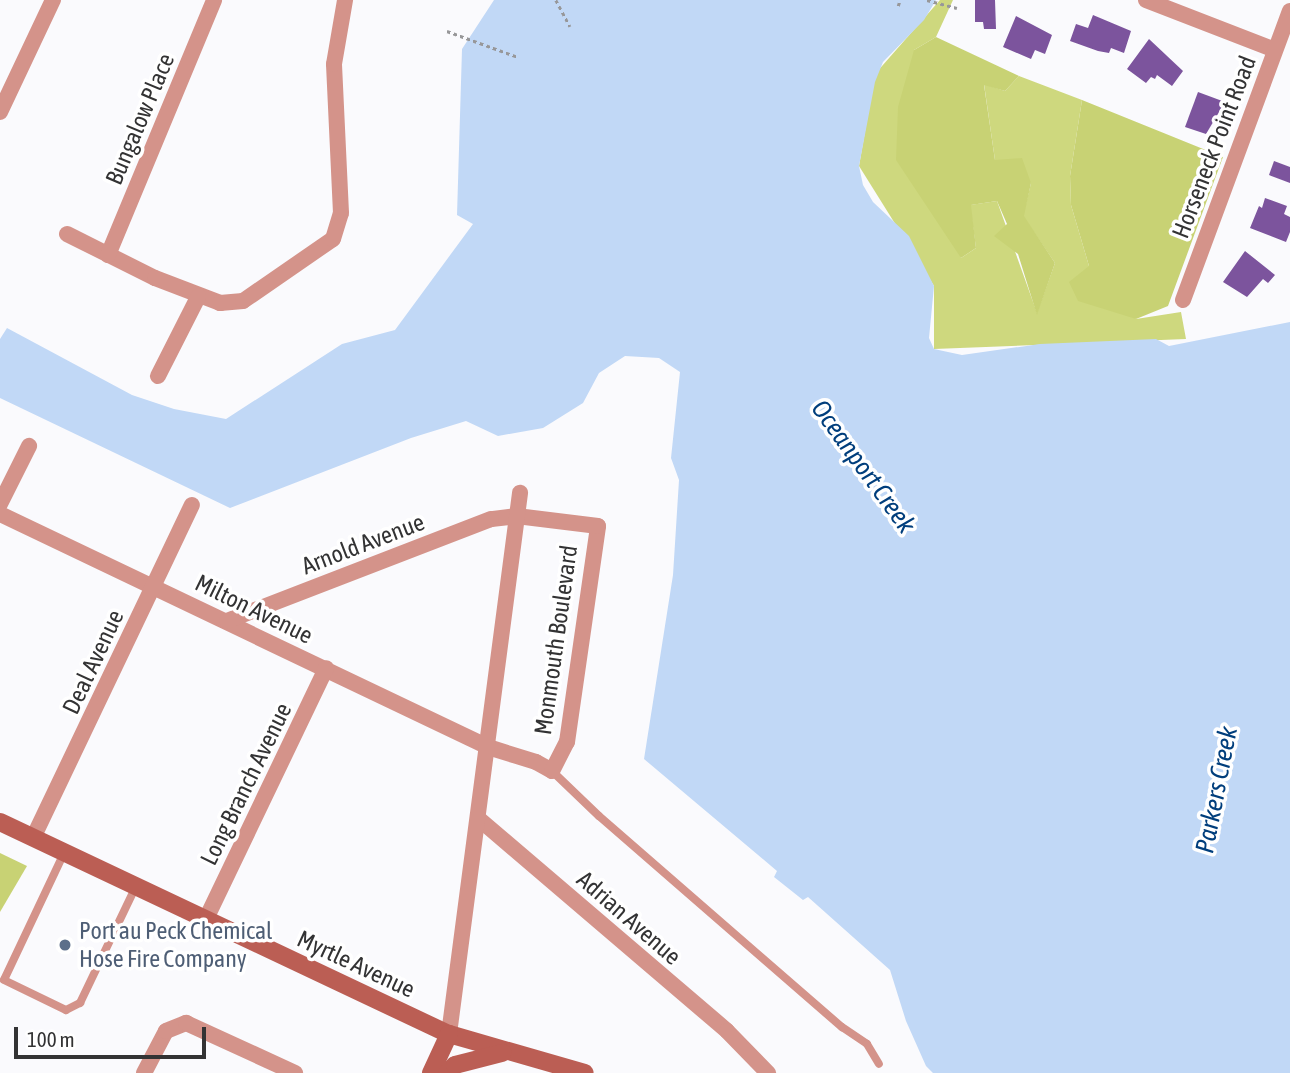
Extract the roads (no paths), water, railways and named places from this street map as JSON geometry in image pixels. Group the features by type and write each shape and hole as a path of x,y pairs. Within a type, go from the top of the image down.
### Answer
{"street":[{"path":"0,112 54,0"},
{"name":"Bungalow Place","path":"108,255 214,0"},
{"path":"67,234 198,297 220,303 243,301 314,254 337,234 341,214 334,64 345,0"},
{"path":"1146,0 1275,50"},
{"name":"Horseneck Point Road","path":"1183,300 1290,11"},
{"path":"158,376 198,297"},
{"path":"0,504 29,446"},
{"path":"431,1073 449,1034 520,493"},
{"name":"Deal Avenue","path":"33,838 192,505"},
{"name":"Milton Avenue","path":"0,513 488,747"},
{"name":"Arnold Avenue","path":"227,621 491,519 517,516"},
{"name":"Monmouth Boulevard","path":"488,747 536,762 552,771 568,742 597,526 517,516"},
{"name":"Long Branch Avenue","path":"206,919 326,668"},
{"name":"Adrian Avenue","path":"479,819 749,1052 768,1073"},
{"name":"Myrtle Avenue","path":"0,822 449,1034 585,1073"},
{"path":"144,1073 166,1031 186,1023 295,1073"},
{"path":"447,1073 455,1065 505,1052"},
{"path":"749,1052 749,1073"}],"lane":[{"path":"552,771 599,816 842,1027 867,1044 879,1064"},
{"path":"64,853 4,980 66,1010 80,1003 136,886"}],"water":[{"path":"494,0 936,0 924,20 883,62 875,82 859,166 863,185 873,202 909,236 934,286 929,338 934,349 962,355 1040,344 1156,339 1169,346 1290,322 1290,1073 933,1073 926,1066 906,1021 890,970 808,897 803,900 774,877 777,871 644,759 673,575 679,480 671,458 680,372 659,358 625,356 599,373 583,403 543,428 498,436 466,421 411,438 230,508 0,398 0,339 7,328 132,395 174,409 226,419 342,344 395,330 473,224 457,215 462,49"}],"place":[{"name":"Port au Peck Chemical Hose Fire Company","path":"65,945"}],"water label":[{"name":"Oceanport Creek","path":"863,467"},
{"name":"Parkers Creek","path":"1217,790"}]}
